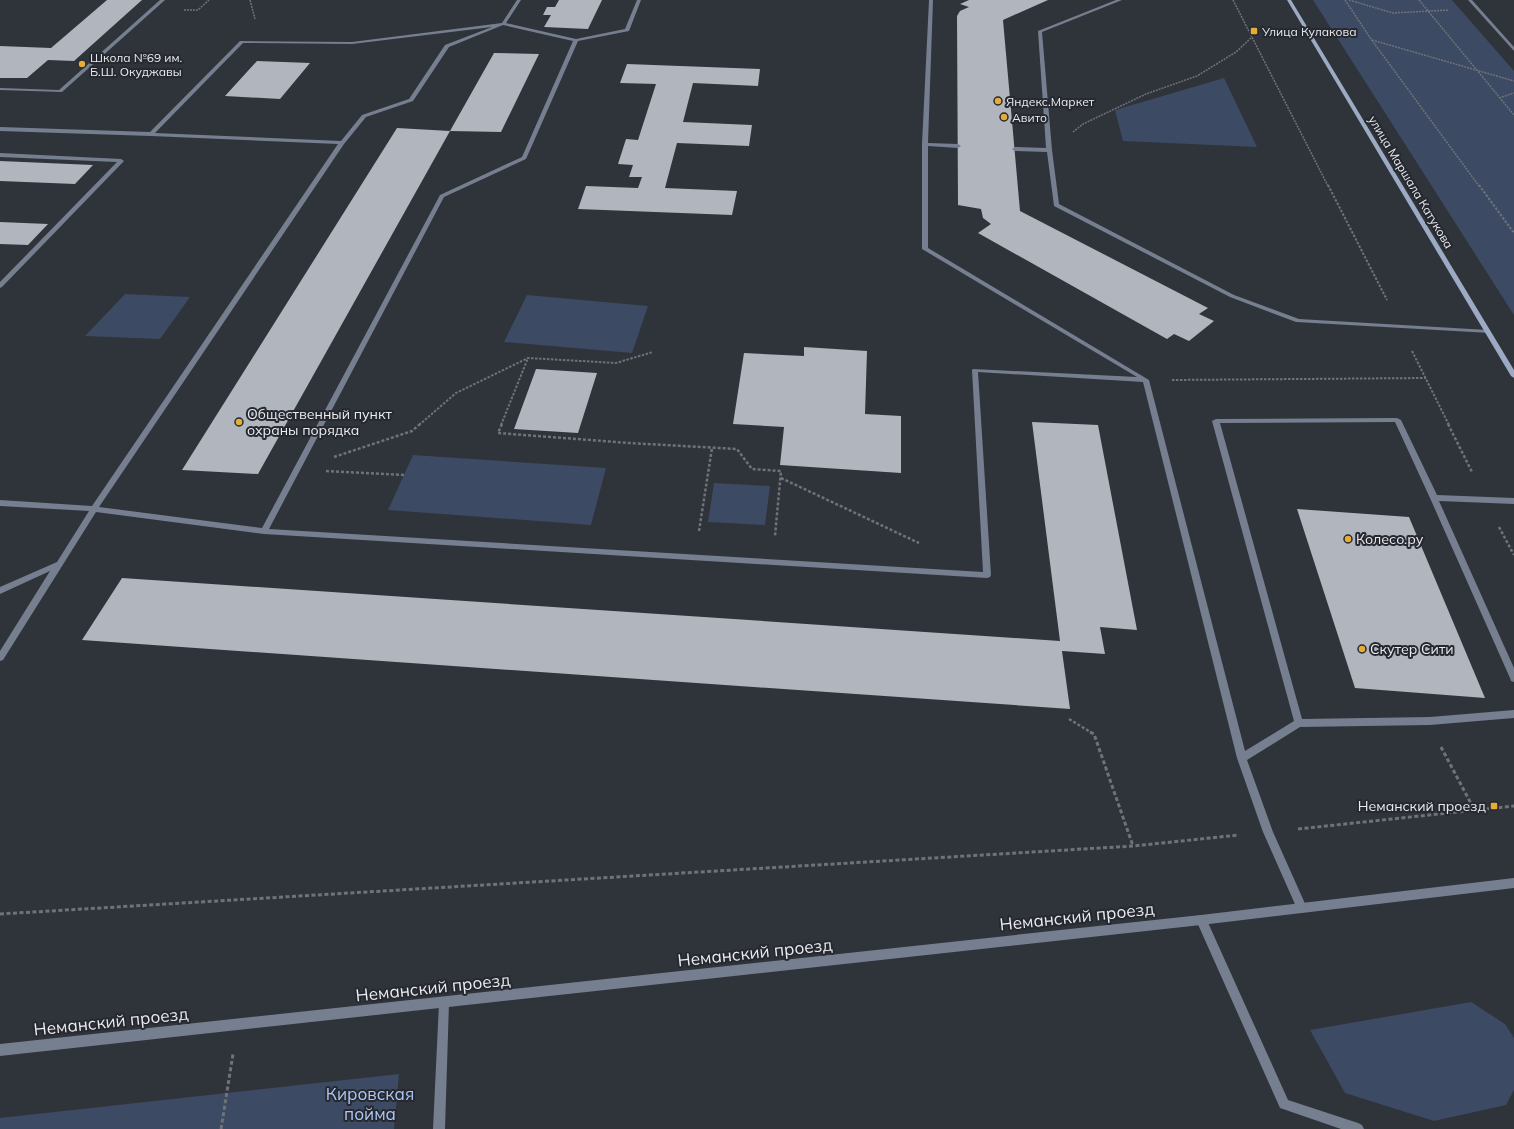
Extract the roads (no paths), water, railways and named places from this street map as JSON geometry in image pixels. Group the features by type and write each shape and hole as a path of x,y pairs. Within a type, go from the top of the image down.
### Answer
{"main road":[{"name":"улица Маршала Катукова","path":"1289,0 1514,376"}],"street":[{"path":"0,89 60,91 163,0"},
{"path":"0,658 94,509 342,143 364,116 411,100 447,46 503,24 519,0"},
{"path":"151,134 242,42 352,43 503,24 576,40 627,30 639,0"},
{"path":"931,0 925,144 925,249 1146,380 1242,758 1268,832 1302,908"},
{"path":"1120,0 1040,31 1049,150 1056,205 1232,296 1298,322 1488,332"},
{"path":"1470,0 1514,50"},
{"path":"264,531 298,470 442,196 524,158 576,40"},
{"path":"0,129 342,143"},
{"path":"925,144 958,146"},
{"path":"1015,149 1049,150"},
{"path":"0,155 121,161 0,286"},
{"path":"0,503 94,509 264,531 987,575 975,370 1146,380"},
{"path":"1299,723 1216,421 1397,420 1434,498 1514,678"},
{"path":"1434,498 1514,501"},
{"path":"0,591 59,564"},
{"path":"1242,758 1299,723 1430,720 1514,714"},
{"name":"Неманский проезд","path":"0,1050 1201,920 1514,883"},
{"path":"1201,920 1284,1104 1358,1129"},
{"path":"439,1129 444,1003"}],"place":[{"name":"Улица Кулакова","path":"1254,31"},
{"name":"Школа №69 им. Б.Ш. Окуджавы","path":"82,64"},
{"name":"Яндекс.Маркет","path":"998,101"},
{"name":"Авито","path":"1004,117"},
{"name":"Общественный пункт охраны порядка","path":"239,422"},
{"name":"Колесо.ру","path":"1348,539"},
{"name":"Скутер Сити","path":"1362,649"},
{"name":"Неманский проезд","path":"1494,806"}],"park label":[{"name":"Кировская пойма","path":"370,1103"}]}
